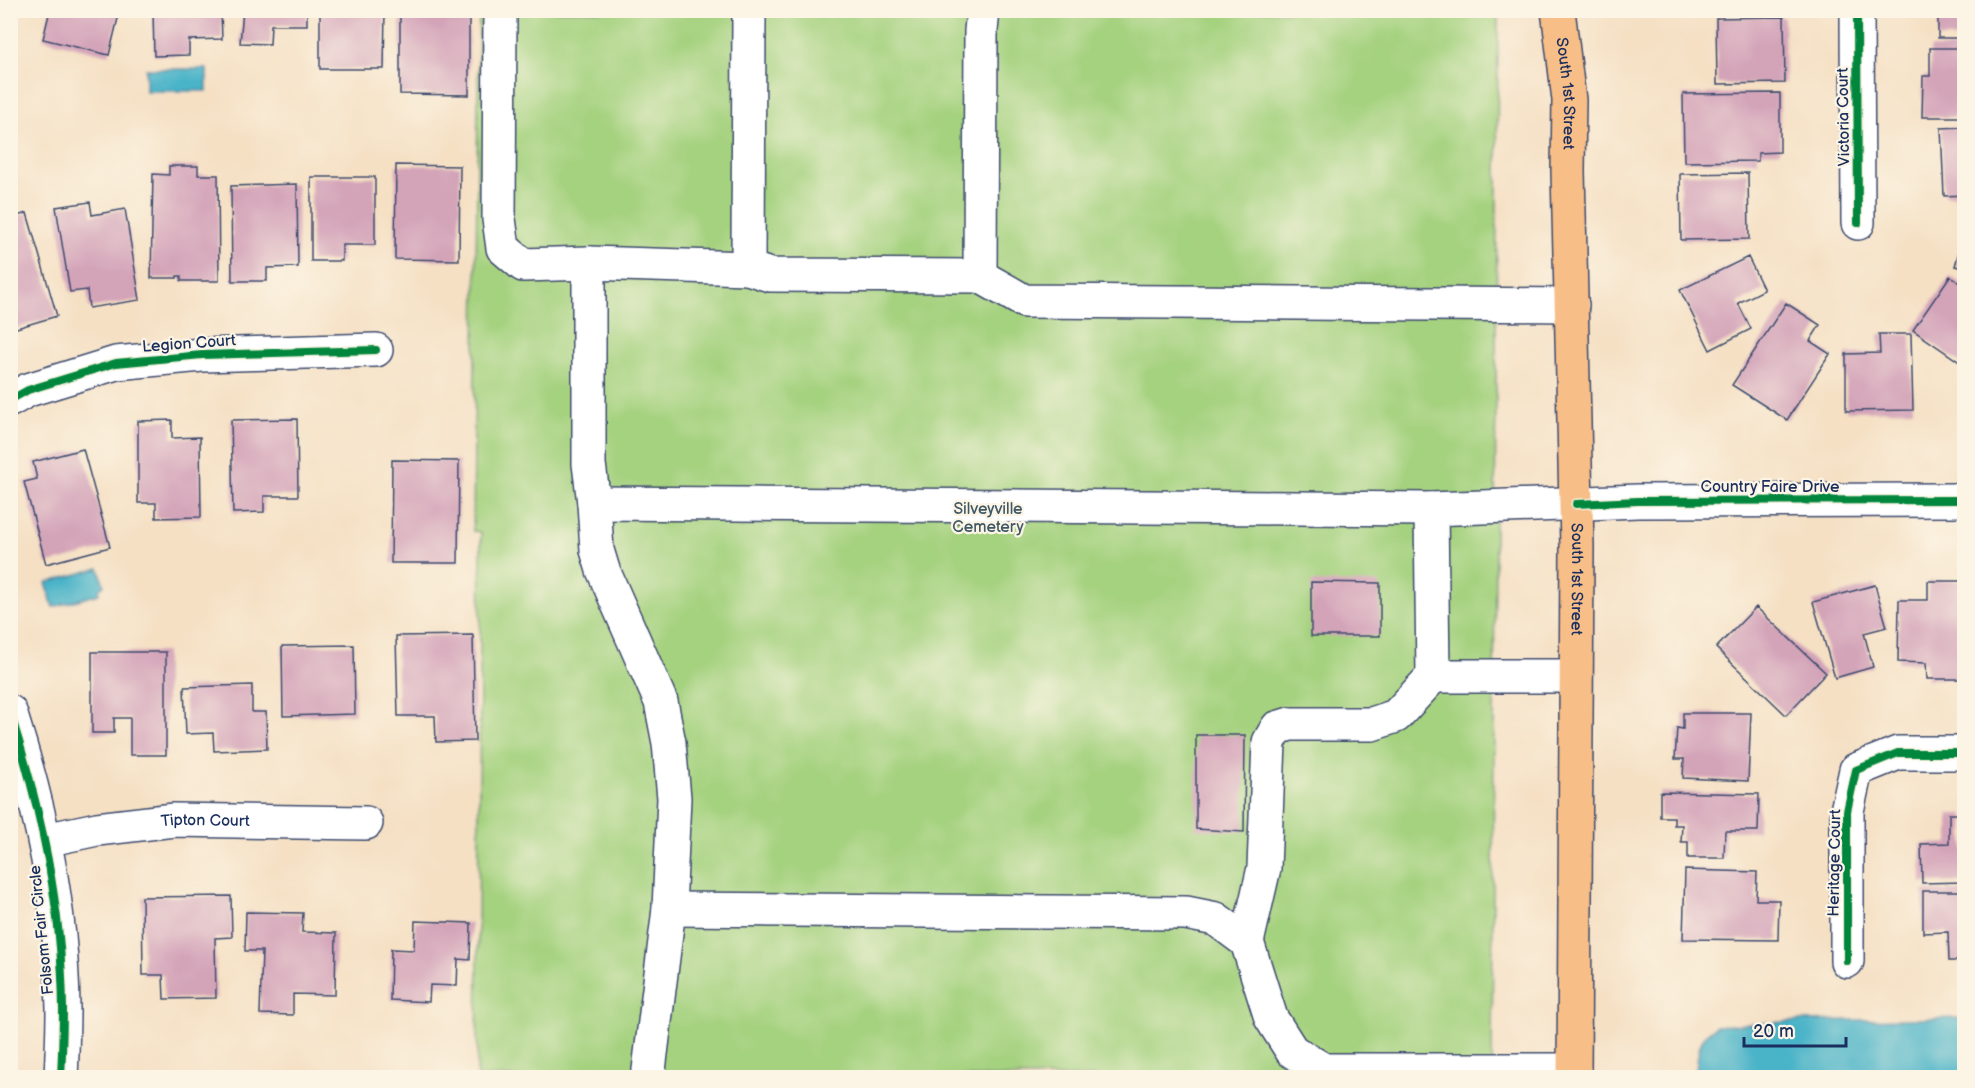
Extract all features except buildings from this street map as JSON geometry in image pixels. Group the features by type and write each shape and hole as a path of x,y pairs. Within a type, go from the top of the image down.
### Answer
{"main road":[{"name":"South 1st Street","path":"1558,10 1569,100 1568,171 1576,504 1574,1073"}],"street":[{"path":"500,10 499,219 503,248 523,265 589,263 748,268 770,275 980,276 1024,301 1572,305"},
{"path":"748,268 749,10"},
{"path":"980,276 983,10"},
{"name":"Victoria Court","path":"1857,10 1858,223"},
{"path":"589,263 589,464 597,550 603,570 661,702 669,743 674,798 669,909 648,1077"},
{"name":"Legion Court","path":"10,400 28,390 116,363 202,355 376,350"},
{"name":"Country Faire Drive","path":"594,502 1431,509 1638,501 1965,500"},
{"path":"1431,509 1432,676 1396,716 1372,724 1290,724 1277,728 1269,742 1264,868 1247,942 1271,1018 1292,1051 1324,1074 1574,1073"},
{"path":"1432,676 1576,676"},
{"name":"Folsom Fair Circle","path":"10,712 31,776 55,900 63,1008 61,1077"},
{"name":"Heritage Court","path":"1847,961 1847,811 1856,770 1898,753 1965,753"},
{"name":"Tipton Court","path":"45,840 97,829 174,820 366,823"},
{"path":"669,909 1186,913 1216,919 1247,942"}],"green space":[{"name":"Silveyville Cemetery","path":"479,11 1498,11 1492,1077 477,1077 481,532 473,531"}],"water":[{"path":"146,69 207,69 207,91 146,91"},
{"path":"99,568 104,585 99,589 99,594 53,607 46,583"},
{"path":"1964,1018 1964,1077 1695,1077 1699,1048 1704,1036 1716,1026 1801,1021"}],"cycle path":[{"path":"1857,10 1858,223"},
{"path":"10,400 28,390 116,363 202,355 376,350"},
{"path":"1576,504 1638,501 1964,500"},
{"path":"10,712 40,822 54,896 62,971 61,1078"},
{"path":"1847,961 1847,811 1856,770 1898,753 1964,753"}]}
